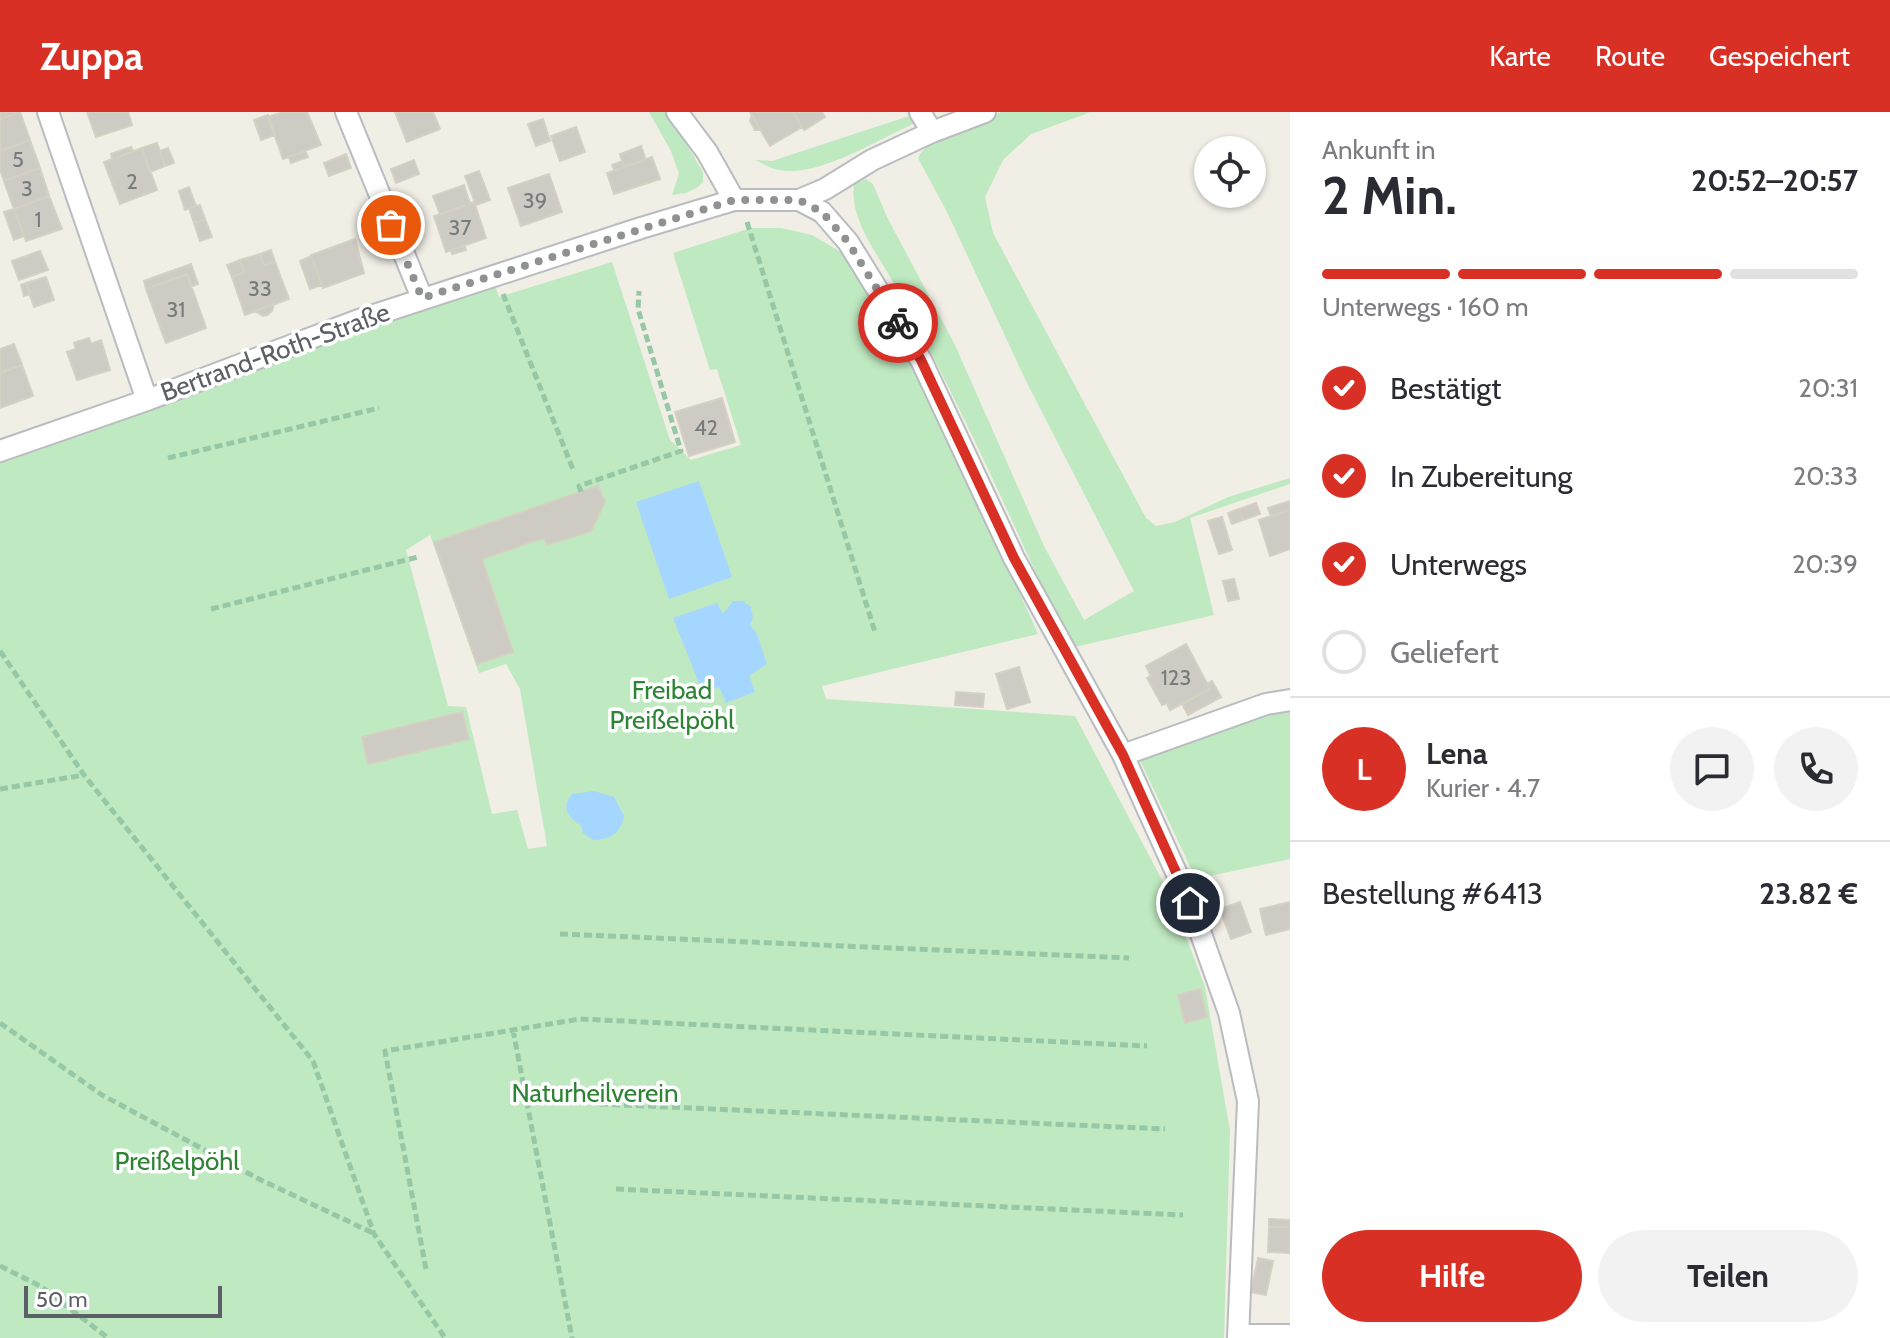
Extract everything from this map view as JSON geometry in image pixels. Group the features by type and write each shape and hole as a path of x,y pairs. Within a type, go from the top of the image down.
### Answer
{"street":[{"path":"48,112 147,400"},
{"path":"346,112 422,298"},
{"path":"677,112 707,152 734,200"},
{"path":"920,112 932,132"},
{"path":"799,200 825,189 872,160 985,112"},
{"name":"Bertrand-Roth-Straße","path":"0,451 422,298 497,274 734,200 799,200"},
{"path":"799,200 822,212 848,242 921,360 1014,558 1123,755 1195,917 1229,1013 1248,1101 1238,1336 1290,1335"},
{"path":"1123,755 1266,704 1290,700"}],"path":[{"path":"734,200 751,228 875,632"},
{"path":"497,274 574,472"},
{"path":"581,492 579,486 681,451 638,309 639,291"},
{"path":"168,458 379,408"},
{"path":"211,609 418,557"},
{"path":"0,651 84,775 313,1061 374,1234 445,1338"},
{"path":"0,789 84,775"},
{"path":"560,934 1129,958"},
{"path":"426,1269 385,1051 580,1019 1147,1046"},
{"path":"0,1023 102,1095 259,1179 374,1234"},
{"path":"513,1030 572,1338"},
{"path":"600,1104 1165,1129"},
{"path":"616,1189 1183,1215"},
{"path":"0,1266 42,1287 108,1338"}],"green space":[{"path":"649,112 667,112 703,172 703,182 698,187 672,195 679,174 671,151"},
{"path":"907,112 915,112 915,123 830,163 795,171 776,169 755,160 772,161 909,116"},
{"path":"1001,112 1091,112 1031,134 1003,160 985,197 993,233 1146,518 1156,526 1175,522 1228,497 1290,478 1290,484 1190,518 1214,615 1070,648 964,419 860,224 854,184 866,179 873,184 887,217 954,343 1044,546 1084,620 1134,591 1027,383 947,212 918,158 942,137"},
{"path":"751,228 781,228 812,235 839,251 860,274 913,356 1038,634 822,686 826,699 1075,716 1170,895 1205,987 1230,1131 1224,1338 0,1338 0,463 495,285 499,297 612,262 670,440 691,460 741,445 717,369 710,370 673,253","holes":["430,535 479,673 506,664 520,689 547,846 528,849 517,810 492,814 466,707 448,706 406,550"]},
{"path":"1290,708 1290,859 1196,879 1138,756"}],"water":[{"path":"699,481 732,577 669,599 636,502"},
{"path":"733,601 743,601 751,607 753,618 750,625 757,634 767,664 749,676 755,692 726,703 719,687 703,693 673,618 717,603 723,614"},
{"path":"594,791 614,797 624,816 614,834 593,840 583,833 581,825 572,819 566,808 572,794"}],"building":[{"path":"0,112 20,112 0,119"},
{"path":"20,112 30,140 0,151 0,119"},
{"path":"87,112 128,112 132,125 96,137"},
{"path":"283,112 307,112 321,145 283,159 268,117"},
{"path":"395,112 433,112 440,129 407,142"},
{"path":"750,112 793,112 802,127 770,146"},
{"path":"793,112 822,112 825,117 804,130"},
{"path":"268,115 275,135 261,140 254,120"},
{"path":"752,115 761,130 755,130 750,121"},
{"path":"543,119 550,141 536,146 528,124"},
{"path":"576,127 585,152 560,161 551,136"},
{"path":"30,140 40,168 4,181 0,151"},
{"path":"157,143 165,166 150,172 142,148"},
{"path":"641,146 646,160 624,167 620,154"},
{"path":"131,147 133,151 112,159 111,154"},
{"path":"142,148 157,190 120,204 104,162"},
{"path":"168,148 174,163 165,166 160,151"},
{"path":"305,151 308,157 291,163 289,157"},
{"path":"346,154 351,168 329,176 324,163"},
{"path":"652,157 660,179 614,194 607,173"},
{"path":"414,160 419,174 396,183 391,169"},
{"path":"622,161 624,167 615,171 612,165"},
{"path":"40,168 49,196 14,209 4,181"},
{"path":"479,171 490,200 476,205 465,176"},
{"path":"549,174 562,212 521,226 508,188"},
{"path":"464,185 470,204 440,214 433,196"},
{"path":"189,187 196,206 185,210 179,191"},
{"path":"49,196 62,229 26,241 14,209"},
{"path":"474,202 486,238 446,252 434,216"},
{"path":"200,205 205,219 194,223 189,208"},
{"path":"14,209 24,236 14,240 4,212"},
{"path":"205,219 212,237 200,241 194,223"},
{"path":"355,239 364,273 323,288 311,255"},
{"path":"465,246 466,250 452,254 451,250"},
{"path":"271,250 275,262 264,265 260,254"},
{"path":"40,251 48,270 19,280 12,261"},
{"path":"260,254 264,265 275,262 289,299 245,315 232,277 244,272 240,260"},
{"path":"311,256 322,285 310,289 300,261"},
{"path":"240,260 244,272 232,277 227,265"},
{"path":"191,264 198,284 191,287 187,274 146,289 144,281"},
{"path":"187,274 206,328 166,343 146,289"},
{"path":"46,277 54,300 34,307 26,283"},
{"path":"26,283 30,294 24,296 21,285"},
{"path":"274,304 267,315 255,311"},
{"path":"89,338 91,344 101,340 110,370 77,380 67,352 76,349 74,343"},
{"path":"14,344 22,365 0,373 0,349"},
{"path":"22,365 33,396 0,408 0,373"},
{"path":"722,398 735,442 689,456 675,412"},
{"path":"598,486 605,502 591,531 547,545 544,538 482,559 513,652 477,664 434,542"},
{"path":"1290,501 1290,510 1271,516 1268,508"},
{"path":"1256,503 1260,514 1243,520 1239,509"},
{"path":"1239,509 1243,520 1232,524 1228,513"},
{"path":"1290,510 1290,549 1270,556 1259,520"},
{"path":"1222,517 1232,550 1219,554 1208,521"},
{"path":"1234,579 1239,599 1228,601 1223,581"},
{"path":"1186,644 1210,689 1170,710 1167,703 1162,705 1147,678 1151,676 1146,666"},
{"path":"1019,667 1030,702 1007,709 996,674"},
{"path":"1212,681 1221,697 1188,715 1182,704 1210,689 1207,684"},
{"path":"956,692 984,694 983,707 955,705"},
{"path":"462,712 469,739 368,764 362,737"},
{"path":"1240,902 1251,932 1231,939 1220,909"},
{"path":"1290,902 1290,929 1266,935 1260,909"},
{"path":"1200,989 1207,1017 1185,1023 1178,995"},
{"path":"1269,1219 1290,1220 1290,1227 1269,1227"},
{"path":"1269,1227 1290,1227 1290,1253 1268,1252"},
{"path":"1258,1258 1273,1261 1266,1295 1251,1292"}],"way so far":[{"path":"391,225 422,298 734,200 799,200 822,212 848,242 898,323"}],"route":[{"path":"898,323 921,360 1014,558 1123,755 1190,903"}],"park label":[{"name":"Freibad Preißelpöhl","path":"672,705"},
{"name":"Naturheilverein","path":"595,1093"},
{"name":"Preißelpöhl","path":"177,1161"}]}
